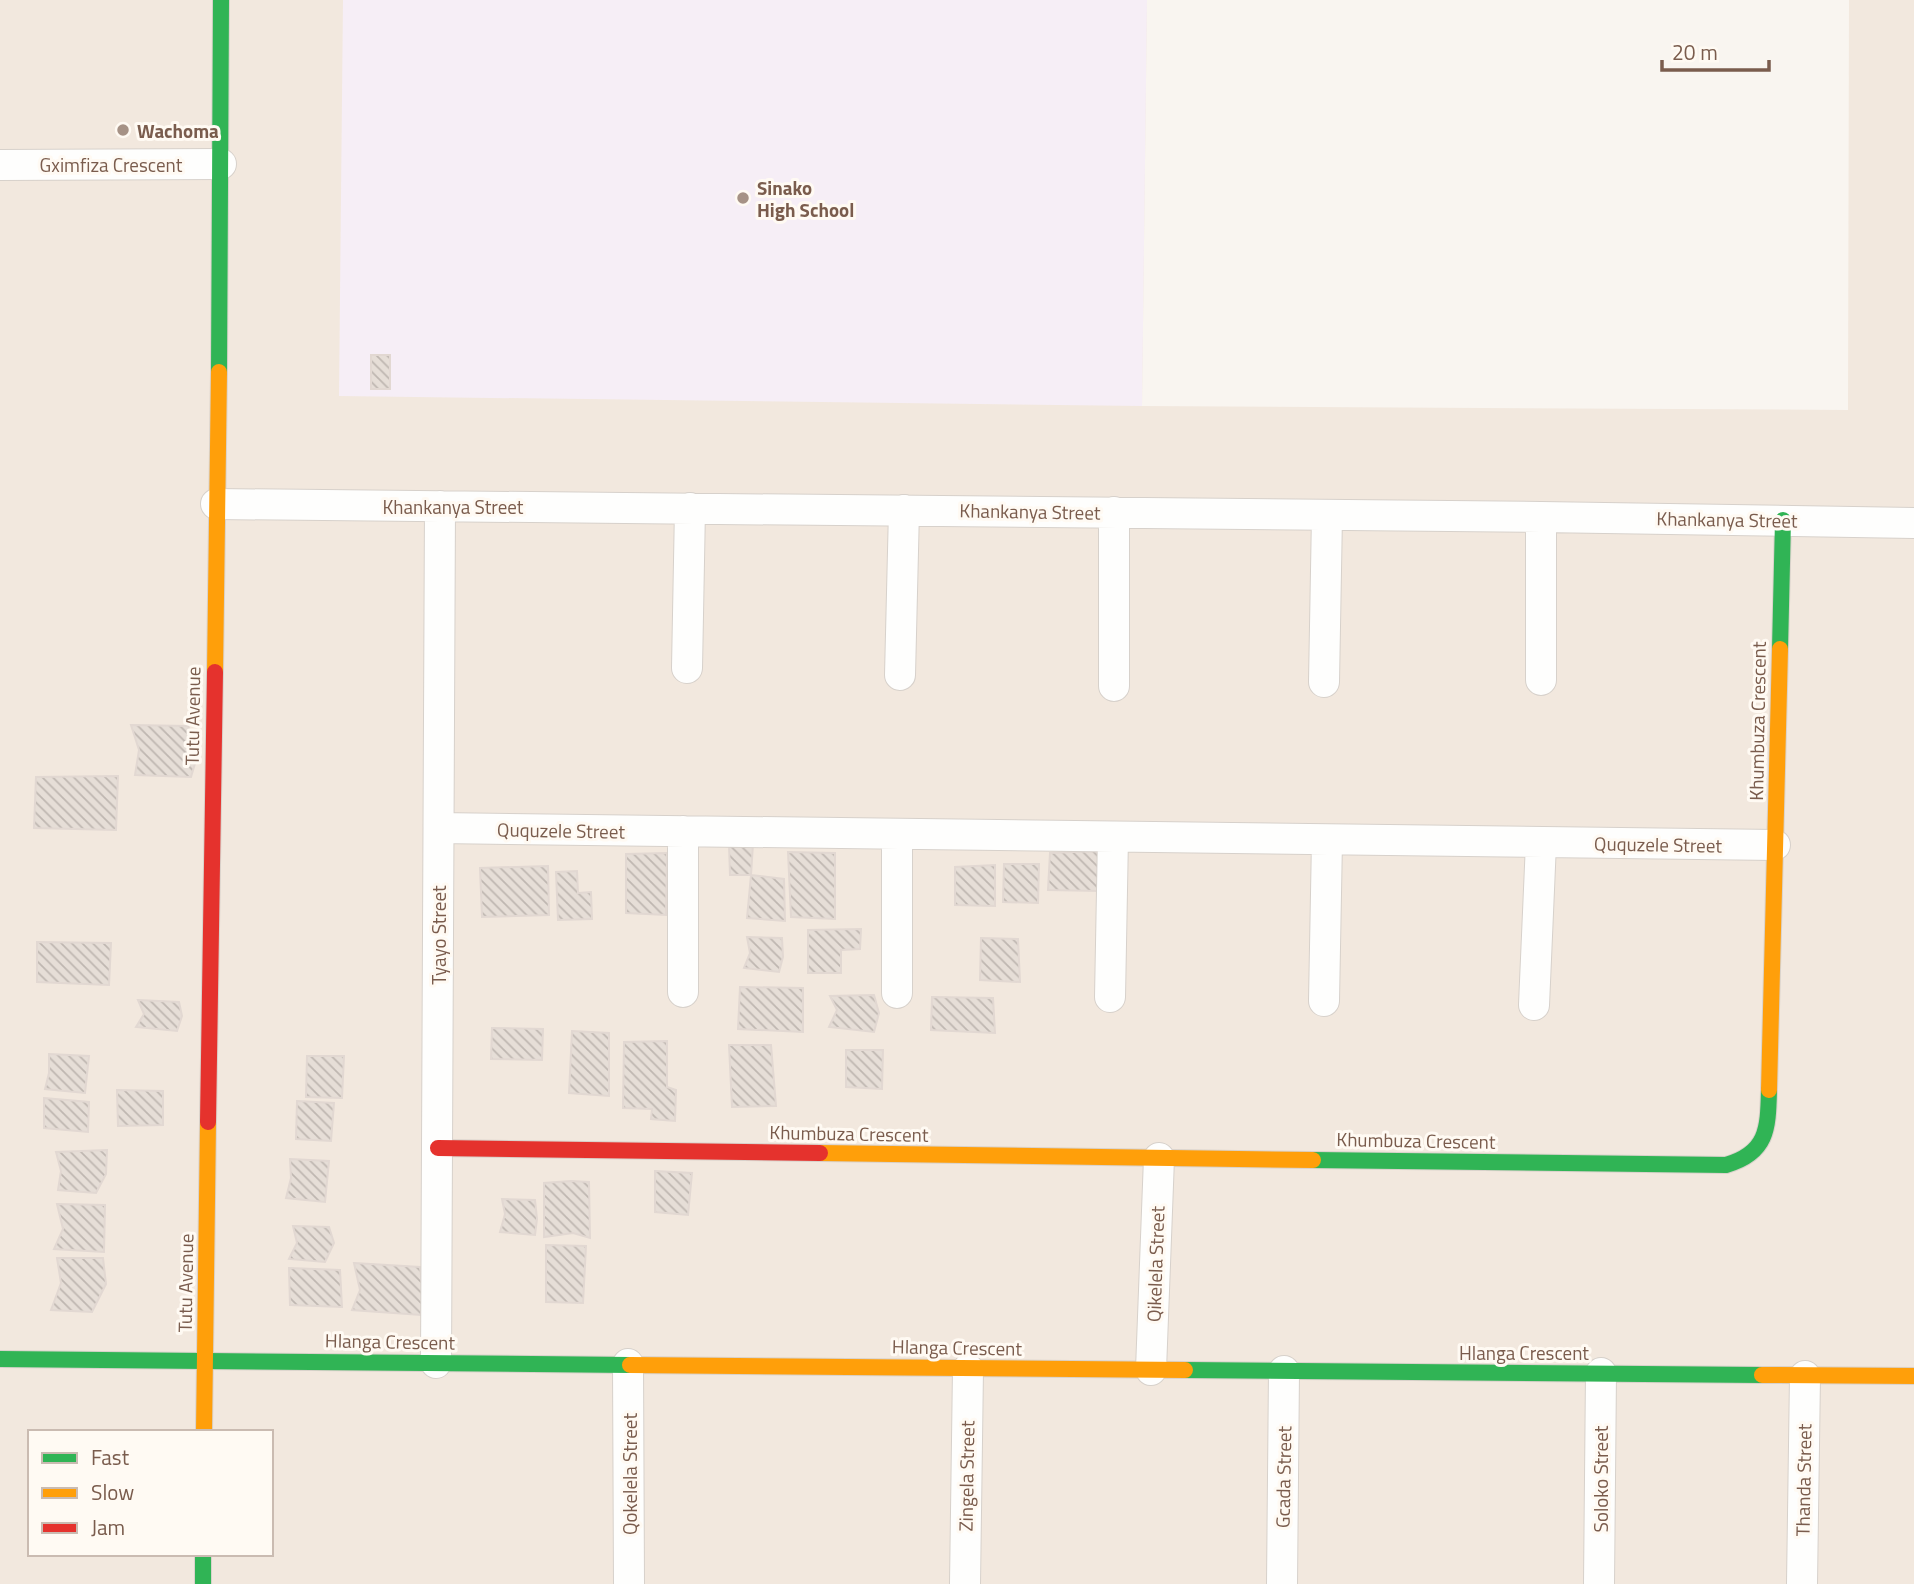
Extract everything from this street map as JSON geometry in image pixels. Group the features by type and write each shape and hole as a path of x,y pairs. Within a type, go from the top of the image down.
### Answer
{"street":[{"name":"Tutu Avenue","path":"204,1430 216,504 221,323 221,0"},
{"name":"Gximfiza Crescent","path":"0,165 221,164"},
{"name":"Khankanya Street","path":"216,504 1327,514 1914,523"},
{"name":"Tyayo Street","path":"436,1363 440,506"},
{"path":"687,668 690,508"},
{"path":"900,675 904,510"},
{"name":"Khankanya Street","path":"1114,512 1114,687"},
{"path":"1324,682 1327,514"},
{"path":"1541,517 1541,680"},
{"name":"Khumbuza Crescent","path":"438,1148 1726,1166 1744,1160 1762,1142 1768,1124 1783,520"},
{"name":"Ququzele Street","path":"439,828 1775,845"},
{"path":"683,831 683,992"},
{"path":"897,834 897,993"},
{"path":"1110,997 1113,837"},
{"path":"1324,1001 1327,840"},
{"path":"1534,1005 1541,843"},
{"name":"Qikelela Street","path":"1151,1370 1158,1158"},
{"name":"Hlanga Crescent","path":"0,1359 1914,1376"},
{"name":"Qokelela Street","path":"628,1364 629,1584"},
{"name":"Zingela Street","path":"965,1584 968,1369"},
{"name":"Gcada Street","path":"1282,1584 1284,1371"},
{"name":"Soloko Street","path":"1599,1584 1601,1373"},
{"name":"Thanda Street","path":"1802,1584 1805,1376"},
{"path":"203,1556 203,1584"}],"shaded area":[{"path":"0,0 1147,0 1142,406 1848,410 1849,0 1914,0 1914,1584 0,1584"},
{"name":"Sinako High School","path":"343,0 1147,0 1142,406 339,396"}],"building":[{"path":"371,355 390,355 390,389 371,389"},
{"path":"131,725 188,726 199,750 191,777 135,775 139,750"},
{"path":"118,776 116,830 34,828 36,777"},
{"path":"753,844 751,875 730,875 729,845"},
{"path":"1099,851 1099,891 1048,890 1050,853"},
{"path":"788,852 835,853 835,919 791,917"},
{"path":"667,853 666,915 626,913 626,854"},
{"path":"1004,864 1039,864 1038,903 1003,902"},
{"path":"995,865 995,906 955,905 955,867"},
{"path":"548,866 549,915 482,917 480,868"},
{"path":"577,871 578,893 591,892 592,919 558,920 556,872"},
{"path":"751,875 784,879 785,921 747,918"},
{"path":"861,929 860,949 841,950 841,973 808,973 808,930"},
{"path":"747,937 782,938 783,957 779,972 744,968 750,953"},
{"path":"981,938 1018,939 1020,982 980,980"},
{"path":"37,942 111,943 109,985 37,982"},
{"path":"740,987 803,988 803,1032 738,1029"},
{"path":"874,995 879,1013 874,1032 829,1027 837,1010 830,996"},
{"path":"932,997 993,998 995,1033 931,1030"},
{"path":"138,1000 179,1002 182,1016 177,1031 136,1027 144,1014"},
{"path":"492,1028 543,1029 542,1060 491,1059"},
{"path":"572,1031 609,1033 609,1096 569,1093"},
{"path":"667,1041 667,1087 676,1090 675,1121 651,1119 652,1109 623,1108 624,1042"},
{"path":"729,1045 771,1045 776,1106 732,1107"},
{"path":"846,1050 883,1050 882,1089 846,1087"},
{"path":"49,1054 89,1056 85,1093 45,1089 49,1073"},
{"path":"307,1056 344,1056 342,1098 306,1097"},
{"path":"117,1090 163,1091 163,1125 118,1126"},
{"path":"44,1098 89,1102 88,1132 44,1128"},
{"path":"297,1101 334,1103 331,1141 296,1139"},
{"path":"107,1150 106,1174 96,1193 58,1190 61,1171 56,1152"},
{"path":"290,1159 329,1161 325,1202 286,1198 291,1178"},
{"path":"655,1171 692,1173 688,1215 655,1212"},
{"path":"589,1182 590,1238 573,1233 544,1237 544,1183"},
{"path":"502,1199 535,1200 535,1235 500,1232 505,1214"},
{"path":"57,1204 105,1205 104,1252 54,1249 63,1229"},
{"path":"293,1226 329,1227 334,1243 325,1262 289,1259 297,1243"},
{"path":"546,1245 586,1246 583,1303 546,1302"},
{"path":"57,1258 103,1258 106,1284 92,1312 51,1310 61,1283"},
{"path":"354,1263 420,1267 423,1295 421,1315 352,1310 360,1290"},
{"path":"289,1268 340,1270 342,1307 290,1305"}],"traffic: fast":[{"path":"219,372 221,0"},
{"path":"1780,649 1783,520"},
{"path":"1313,1160 1726,1165 1740,1160 1758,1146 1766,1127 1769,1090"},
{"path":"0,1359 630,1365"},
{"path":"1185,1370 1762,1375"},
{"path":"203,1556 203,1584"}],"traffic: slow":[{"path":"215,672 219,372"},
{"path":"1769,1090 1780,649"},
{"path":"204,1430 208,1122"},
{"path":"820,1153 1313,1160"},
{"path":"630,1365 1185,1370"},
{"path":"1762,1375 1914,1376"}],"traffic: jam":[{"path":"208,1122 215,672"},
{"path":"438,1148 820,1153"}],"place":[{"name":"Wachoma","path":"123,130"},
{"name":"Sinako High School","path":"743,198"}]}
